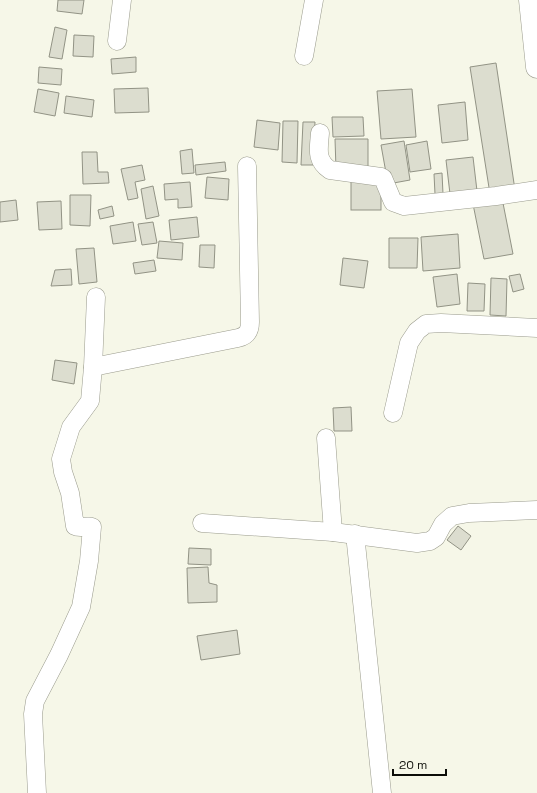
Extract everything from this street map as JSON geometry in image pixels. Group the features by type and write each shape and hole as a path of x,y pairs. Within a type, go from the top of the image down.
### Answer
{"highway":[{"path":"530,0 537,67"}],"street":[{"path":"117,41 122,0"},
{"path":"304,56 314,0"},
{"path":"320,133 319,154 320,161 324,166 330,170 383,178 393,202 404,206 537,190"},
{"path":"93,367 238,338 249,331 247,166"},
{"path":"37,793 33,714 35,701 80,611 89,561 92,527 75,526 70,493 61,462 71,427 90,401 96,297"},
{"path":"393,413 409,344 417,331 426,324 441,323 537,328"},
{"path":"326,438 333,532"},
{"path":"202,523 355,534 418,543 430,541 436,537 443,524 452,516 469,513 537,510"},
{"path":"355,534 382,793"}],"building":[{"path":"58,0 84,0 82,14 57,11"},
{"path":"55,27 67,30 62,59 49,57"},
{"path":"74,35 94,36 93,57 73,56"},
{"path":"136,57 136,72 112,74 111,59"},
{"path":"496,63 515,190 490,194 470,67"},
{"path":"39,67 62,69 61,85 38,83"},
{"path":"148,88 149,112 115,113 114,89"},
{"path":"38,89 59,93 55,116 34,112"},
{"path":"412,89 416,137 381,139 377,91"},
{"path":"66,96 94,100 92,117 64,113"},
{"path":"465,102 468,140 442,143 438,105"},
{"path":"332,117 363,117 364,136 333,137"},
{"path":"257,120 280,123 278,150 254,147"},
{"path":"283,121 298,121 297,163 282,162"},
{"path":"303,122 315,122 313,165 301,165"},
{"path":"335,139 368,139 368,169 336,169"},
{"path":"404,141 410,180 388,184 381,145"},
{"path":"427,141 431,169 410,172 406,145"},
{"path":"192,149 194,173 182,174 180,151"},
{"path":"82,152 97,152 98,172 108,172 109,183 83,184"},
{"path":"473,157 477,191 450,194 446,160"},
{"path":"225,162 226,171 196,175 195,165"},
{"path":"142,165 145,180 135,182 138,198 128,200 121,169"},
{"path":"442,173 443,194 435,194 434,174"},
{"path":"207,177 229,179 228,200 205,198"},
{"path":"351,178 381,178 381,210 351,210"},
{"path":"190,182 192,207 178,208 178,199 165,200 164,184"},
{"path":"153,186 159,216 146,219 141,189"},
{"path":"70,195 91,195 90,226 70,225"},
{"path":"502,198 513,254 484,259 473,204"},
{"path":"16,200 18,220 0,222 0,202"},
{"path":"61,201 62,229 39,230 37,202"},
{"path":"112,206 114,216 100,219 98,210"},
{"path":"197,217 199,237 171,240 169,220"},
{"path":"133,222 136,241 113,244 110,226"},
{"path":"153,222 157,243 142,245 138,224"},
{"path":"458,234 460,268 423,271 421,237"},
{"path":"389,238 418,238 417,268 389,268"},
{"path":"159,241 183,243 182,260 157,258"},
{"path":"200,245 215,245 214,268 199,267"},
{"path":"94,248 97,282 79,284 76,249"},
{"path":"343,258 368,261 364,288 340,285"},
{"path":"154,260 156,271 135,274 133,263"},
{"path":"71,269 72,285 51,286 55,270"},
{"path":"457,274 460,304 437,307 433,277"},
{"path":"520,274 524,289 513,292 509,276"},
{"path":"491,278 507,279 506,316 490,315"},
{"path":"468,283 485,284 484,311 467,311"},
{"path":"55,360 77,363 74,384 52,380"},
{"path":"351,407 352,431 334,431 333,408"},
{"path":"458,526 471,536 461,550 447,540"},
{"path":"189,548 211,549 211,565 188,564"},
{"path":"208,567 209,583 217,585 217,602 188,603 187,568"},
{"path":"237,630 240,654 201,660 197,636"}]}
